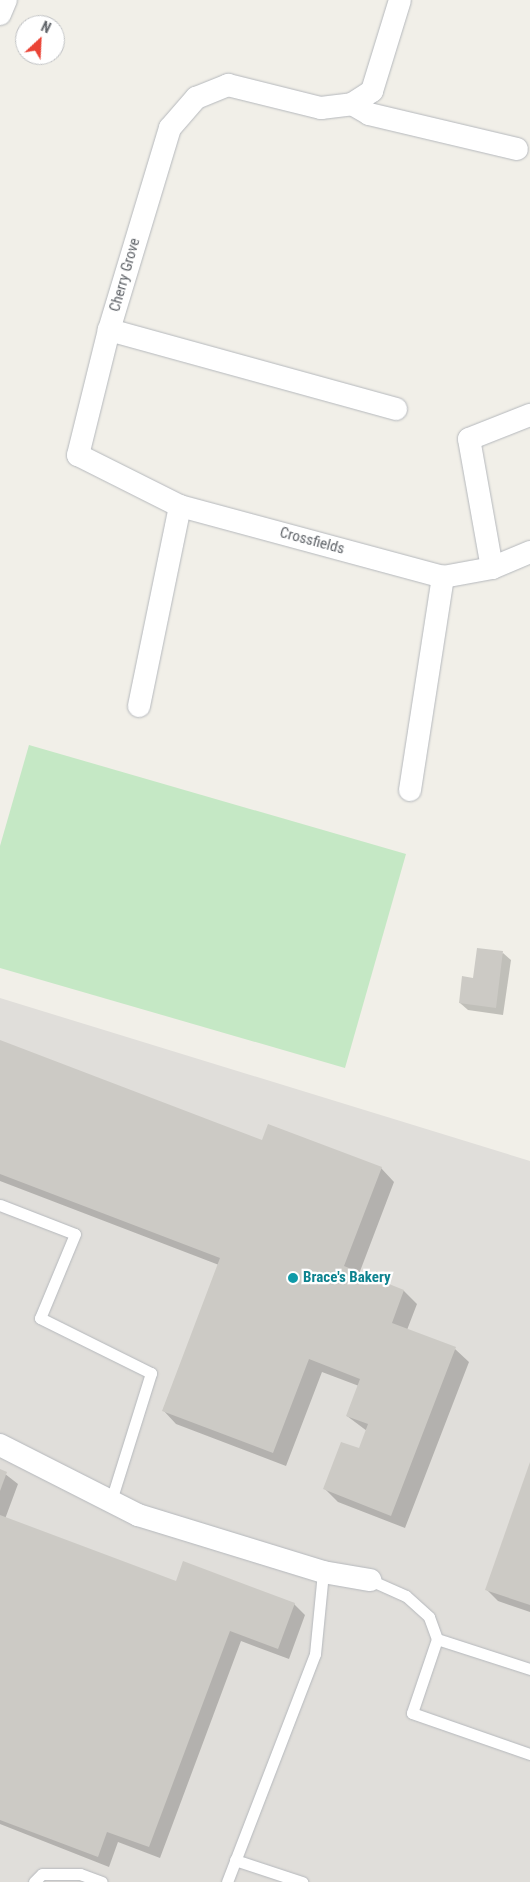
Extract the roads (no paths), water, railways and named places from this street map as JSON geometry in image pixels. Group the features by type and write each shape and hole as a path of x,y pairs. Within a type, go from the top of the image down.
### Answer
{"street":[{"path":"0,14 6,0"},
{"name":"Cherry Grove","path":"396,409 109,330 170,128 196,98 228,85 321,108 352,104 372,92 400,0"},
{"path":"352,104 369,114 517,149"},
{"name":"Crossfields","path":"109,330 78,455 180,506 443,577 492,568 530,552"},
{"path":"492,568 469,439 530,415"},
{"path":"139,706 180,506"},
{"path":"410,790 443,577"},
{"path":"0,1446 138,1515 322,1572 370,1580"}],"lane":[{"path":"0,1205 75,1234 40,1318 150,1373 111,1501"},
{"path":"227,1882 315,1654 322,1572"},
{"path":"370,1580 406,1596 429,1617 437,1639 412,1713 530,1754"},
{"path":"437,1639 530,1668"},
{"path":"235,1860 302,1882"},
{"path":"34,1882 42,1874 80,1874 102,1882"}],"place":[{"name":"Brace's Bakery","path":"293,1278"}]}
